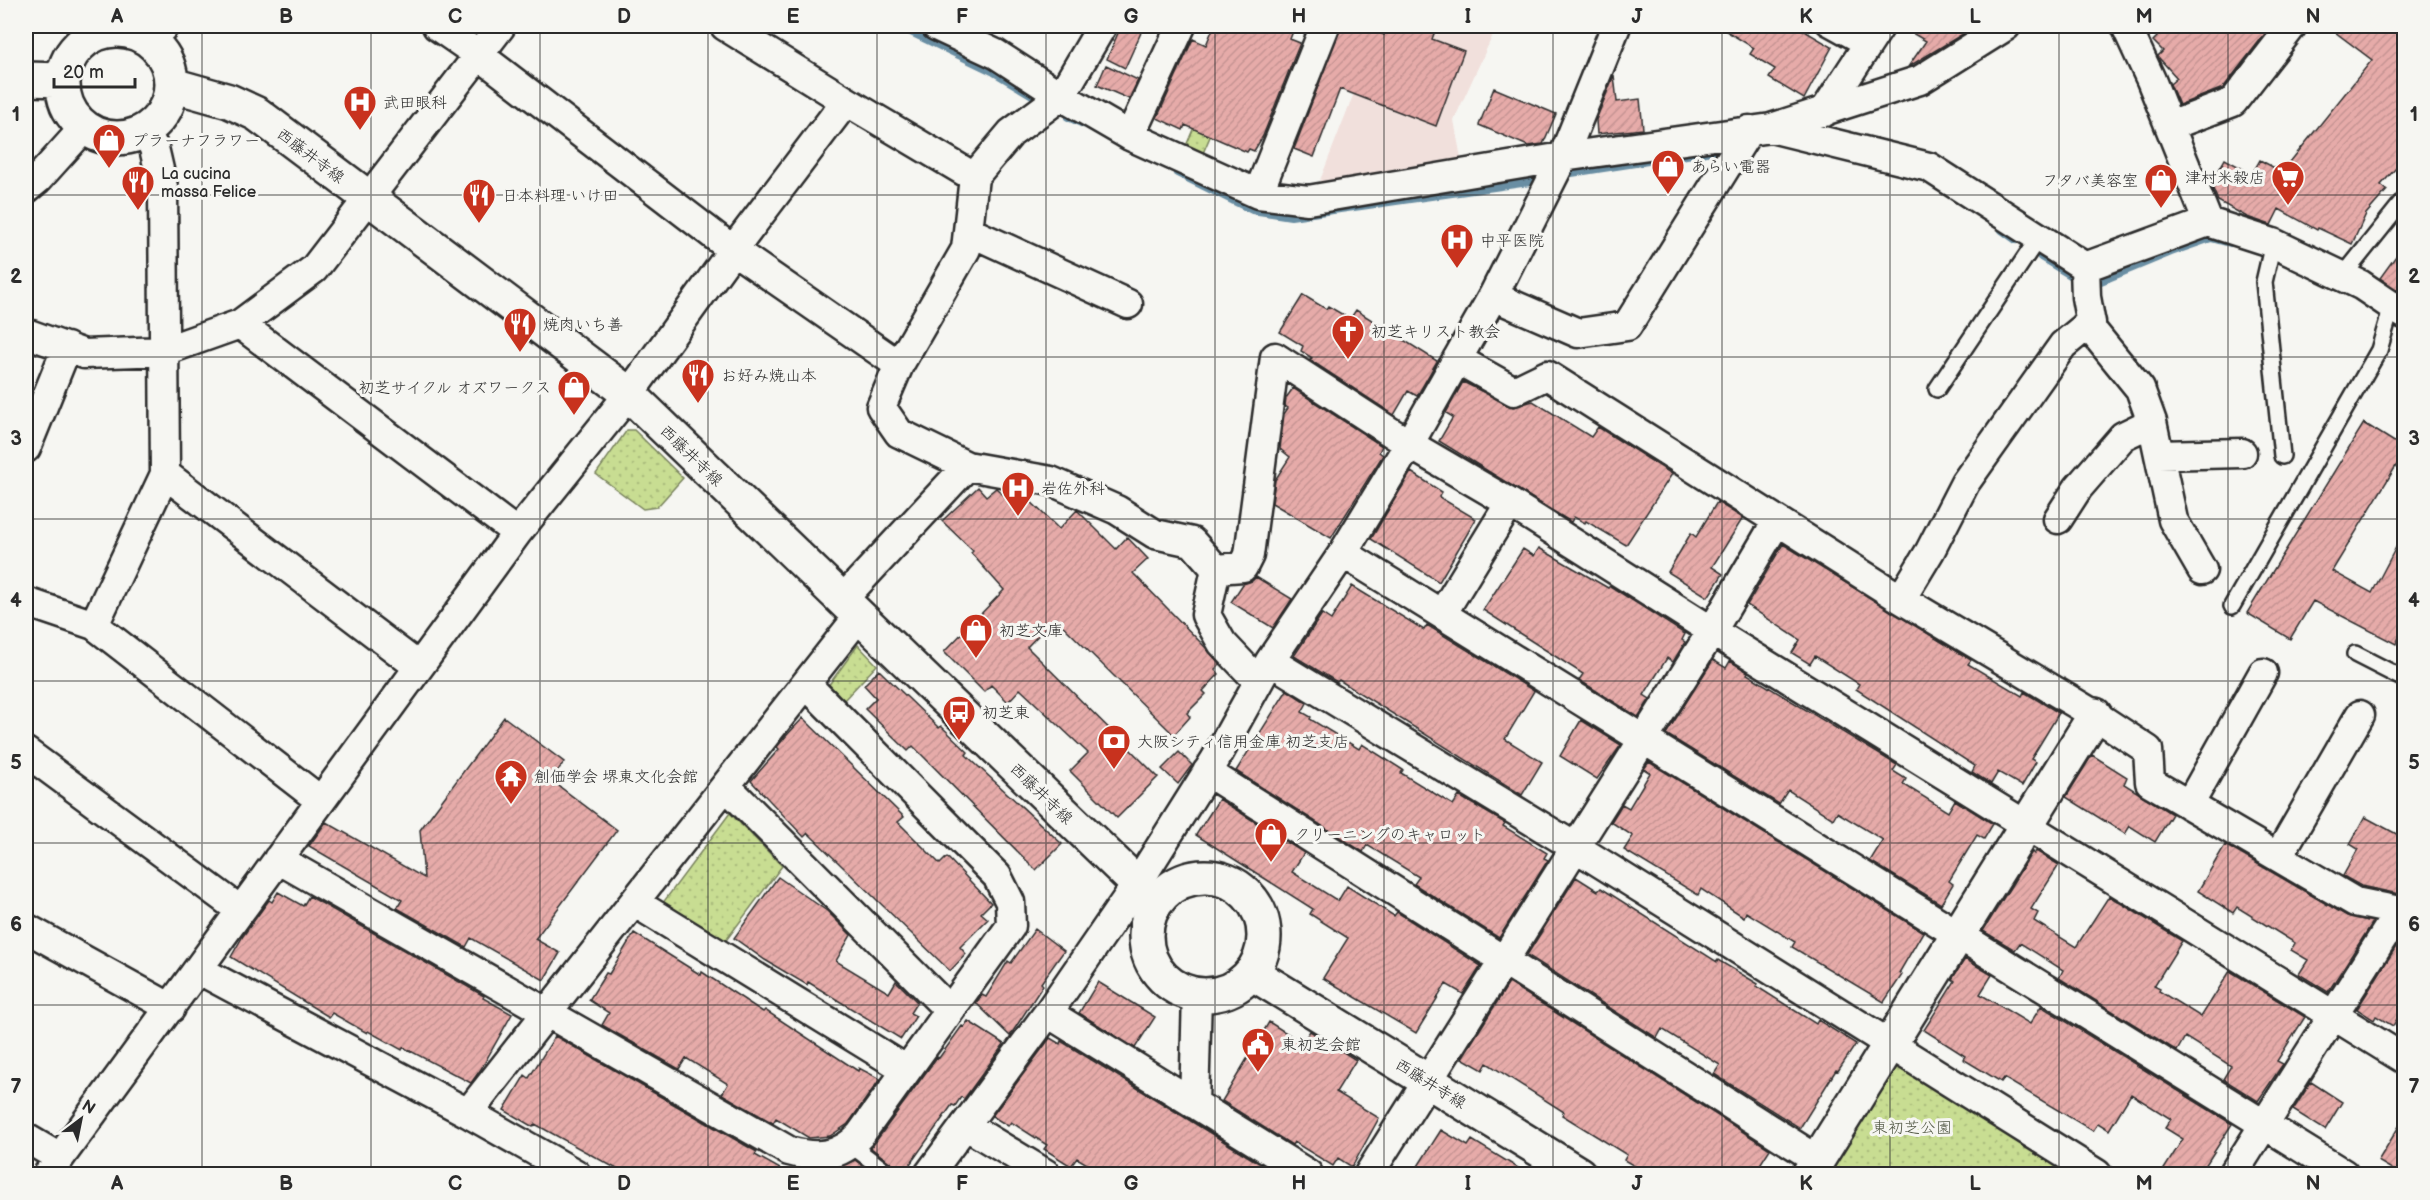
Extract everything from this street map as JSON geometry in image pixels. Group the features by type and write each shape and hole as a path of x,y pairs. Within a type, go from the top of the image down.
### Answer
{"main road":[{"path":"117,30 157,33 161,52 169,68 172,85 169,101 162,115 145,131 119,139 101,136 84,128 72,115 64,98 63,80 66,65 85,33 117,30"},
{"path":"26,79 63,80"},
{"name":"西藤井寺線","path":"172,85 230,101 257,114 629,394 1146,893"},
{"path":"1813,1167 2095,715"},
{"path":"1204,877 1223,880 1240,889 1253,902 1262,919 1264,938 1261,957 1252,973 1236,987 1218,995 1197,995 1178,989 1161,977 1150,960 1145,940 1146,893 1169,888 1186,880 1204,877"},
{"name":"西藤井寺線","path":"1252,973 1579,1174"}],"street":[{"path":"437,26 479,55 733,250 899,365"},
{"path":"26,333 84,354 164,351 240,324 314,269 501,26"},
{"path":"725,26 974,177"},
{"path":"936,26 996,54 1061,96 1130,136 1258,194 1308,200 1563,157 1760,129 1824,112 1920,80 2006,26"},
{"path":"1102,26 1061,96 1011,133 974,177 966,249 899,365 881,407 899,433 967,466 1051,481 1117,510 1155,534 1192,542 1216,568 1243,567 1249,555 1275,357 1408,444 1510,503 1712,631 2404,1059"},
{"path":"1130,136 1181,26"},
{"path":"1258,194 1325,26"},
{"path":"929,1174 1048,1013 1146,893 1207,772 1264,671 1343,553 1493,297 1563,157 1616,26"},
{"path":"2126,26 2170,126 2208,222"},
{"path":"2170,126 2233,102 2292,26"},
{"path":"1824,112 1872,37"},
{"path":"26,1138 54,1166 518,533 629,394 733,250 846,101"},
{"path":"26,189 38,179 84,128"},
{"path":"1760,129 1929,166 2085,267"},
{"path":"1493,297 1578,333 1628,326 1760,129"},
{"path":"94,625 165,474 163,186 154,148 145,131"},
{"path":"2085,267 2208,222 2273,243 2361,285 2398,310"},
{"path":"968,231 1128,304"},
{"path":"2085,267 2086,297 2092,330 2140,389 2152,422 2173,520 2202,570"},
{"path":"1901,599 1930,551 1965,483 2063,345 2091,322"},
{"path":"240,324 518,533"},
{"path":"27,441 67,347"},
{"path":"1457,359 1514,390 1547,375 1901,599 2095,715 2148,750 2150,782 2355,902 2402,911 2233,1174"},
{"path":"2058,519 2078,488 2123,436 2152,422"},
{"path":"2159,455 2242,453"},
{"path":"468,1113 806,684 851,608 967,466"},
{"path":"165,474 420,667"},
{"path":"1442,614 1510,503"},
{"path":"1369,1174 1712,631 1777,521"},
{"path":"1343,553 2344,1174"},
{"path":"1216,568 1206,615 1222,643 1264,671 1575,847 1890,1043 2088,1172"},
{"path":"26,602 94,625 321,801"},
{"path":"2189,805 2262,673"},
{"path":"278,859 789,1151 820,1157 851,1145 1011,926 1010,902 998,876 806,684"},
{"path":"2278,857 2360,715"},
{"path":"26,752 240,910"},
{"path":"1207,772 1503,960 1813,1167"},
{"path":"726,786 950,1010"},
{"path":"634,902 907,1070"},
{"path":"26,928 171,1008"},
{"path":"199,970 468,1113 558,1170"},
{"path":"1194,1104 1197,995"},
{"path":"1048,1013 1308,1174"},
{"path":"965,1125 1046,1174"}],"lane":[{"path":"1826,26 1872,37"},
{"path":"2343,276 2404,200"},
{"path":"1937,389 2039,237"},
{"path":"2273,243 2264,282 2282,456"},
{"path":"2232,606 2379,350 2398,310"},
{"path":"2355,654 2404,679"},
{"path":"851,1145 890,1174"}],"shaded area":[{"path":"1380,26 1497,26 1454,120 1462,164 1319,183"}],"green space":[{"path":"1214,80 1231,88 1203,153 1186,146"},
{"path":"627,430 634,430 683,478 657,507 643,509 596,474"},
{"path":"858,645 877,665 844,700 828,686"},
{"path":"730,813 782,866 724,943 662,904"},
{"name":"東初芝公園","path":"1904,1066 2068,1168 2069,1174 1825,1174 1890,1070"}],"building":[{"path":"1121,26 1144,26 1125,68 1107,59"},
{"path":"1214,26 1295,26 1290,39 1300,43 1263,136 1254,151 1249,149 1247,152 1185,125 1183,130 1157,118 1193,39 1206,45"},
{"path":"1341,26 1362,26 1384,35 1388,26 1437,26 1432,39 1464,51 1436,126 1340,89 1314,157 1294,149"},
{"path":"1718,26 1796,26 1832,47 1804,99 1769,78 1775,69 1750,54 1754,48"},
{"path":"1900,26 1976,26 1908,67 1926,41"},
{"path":"2144,26 2271,26 2223,88 2179,105 2170,84 2177,78 2158,56 2163,51 2153,41 2157,37"},
{"path":"2327,26 2404,26 2404,159 2381,185 2387,190 2366,214 2352,244 2318,228 2317,230 2279,209 2271,225 2247,217 2218,201 2211,184 2225,159 2252,174 2260,160 2282,172 2372,60"},
{"path":"1106,65 1138,80 1129,99 1097,85"},
{"path":"1614,75 1617,102 1640,99 1643,129 1597,134 1596,120"},
{"path":"1494,88 1556,114 1543,144 1528,146 1479,125"},
{"path":"2404,245 2404,294 2380,278"},
{"path":"1303,295 1326,309 1328,306 1350,319 1356,310 1437,361 1417,396 1408,391 1394,415 1310,360 1312,358 1301,351 1303,346 1280,332"},
{"path":"1463,382 1513,407 1533,401 1591,437 1598,427 1672,474 1626,545 1586,521 1585,523 1574,517 1571,522 1439,441 1453,417 1446,413"},
{"path":"1293,388 1382,446 1379,452 1383,455 1331,538 1272,503 1275,480 1290,457 1280,449 1284,414 1288,408 1285,406 1286,398"},
{"path":"2364,423 2404,448 2404,453 2332,571 2372,593 2404,532 2404,626 2396,644 2313,601 2290,639 2247,613"},
{"path":"1411,472 1442,492 1439,497 1476,519 1439,582 1371,539"},
{"path":"978,487 986,496 996,488 1013,504 1023,494 1059,529 1077,510 1116,549 1127,537 1148,559 1133,573 1220,664 1215,669 1219,674 1203,691 1206,694 1187,713 1190,717 1174,735 1055,618 1027,647 1158,777 1117,818 1070,771 1088,753 1020,689 1008,702 991,685 984,692 944,652 1004,590 971,553 973,551 942,521"},
{"path":"1717,502 1743,518 1712,567 1723,574 1708,597 1668,572 1691,533 1696,537"},
{"path":"1783,544 1971,660 1968,664 2022,696 2024,692 2059,713 2031,759 2036,762 2022,786 1998,772 1991,784 1972,772 1975,766 1856,689 1859,684 1815,656 1810,664 1792,653 1800,640 1747,605"},
{"path":"1539,548 1608,588 1610,586 1685,634 1682,640 1685,642 1673,662 1667,658 1644,695 1650,699 1638,717 1579,680 1583,674 1483,610 1523,549 1534,556"},
{"path":"1256,577 1292,599 1273,628 1231,602 1243,584"},
{"path":"1352,586 1424,630 1427,625 1534,691 1505,739 1542,762 1522,795 1339,680 1337,682 1294,656 1322,614 1331,620"},
{"path":"1713,660 1726,668 1730,661 1748,672 1747,674 1897,765 1893,771 1906,779 1903,784 1948,812 1955,800 1993,824 1984,839 1977,835 1949,881 1953,884 1941,904 1870,861 1883,840 1837,812 1833,819 1788,790 1779,804 1666,734"},
{"path":"879,670 939,728 941,726 968,752 966,755 1062,844 1036,870 913,746 908,751 865,709 876,698 864,685"},
{"path":"1287,690 1307,703 1302,712 1311,717 1310,719 1359,749 1362,744 1403,770 1401,773 1453,805 1459,796 1505,823 1503,826 1547,853 1544,858 1548,860 1499,938 1414,884 1419,877 1367,845 1363,852 1236,771"},
{"name":"創価学会 堺東文化会館","path":"504,717 564,762 551,780 617,830 535,939 560,953 544,980 471,938 466,947 397,908 402,900 309,846 326,822 424,878 420,830"},
{"path":"803,718 904,817 898,822 940,864 947,857 991,903 981,913 988,919 960,947 966,954 950,971 808,833 804,837 751,781"},
{"path":"1581,720 1621,745 1597,779 1560,756"},
{"path":"1179,752 1192,765 1178,784 1162,769"},
{"path":"2092,755 2127,777 2124,784 2172,814 2155,842 2130,826 2125,834 2066,797"},
{"path":"1649,762 1923,932 1899,973 1902,975 1884,1002 1792,947 1795,942 1746,912 1744,917 1701,889 1698,895 1624,850 1633,836 1611,822 1622,804 1629,808 1650,773 1644,769"},
{"path":"1219,799 1304,853 1292,872 1338,901 1347,886 1394,916 1397,912 1481,966 1463,994 1446,984 1416,1033 1323,978 1348,938 1310,914 1313,909 1196,835"},
{"path":"2365,817 2404,838 2404,895 2361,886 2343,876 2358,849 2350,844"},
{"path":"2225,845 2347,916 2373,922 2328,992 2299,974 2308,960 2291,950 2295,943 2237,907 2233,913 2198,891"},
{"path":"2036,851 2059,865 2031,909 2038,913 2034,921 2076,947 2109,896 2182,941 2154,986 2201,1017 2230,971 2305,1017 2277,1061 2283,1064 2258,1101 2223,1079 2231,1066 2185,1037 2177,1051 2059,978 2063,970 2020,943 2015,950 1983,931 2032,852 2034,854"},
{"path":"778,877 827,911 851,935 836,961 889,993 896,981 917,1002 910,1013 916,1016 901,1039 808,982 807,985 765,960 734,938"},
{"path":"1576,877 1598,891 1601,888 1717,962 1718,960 1758,984 1756,986 1816,1024 1818,1020 1856,1044 1838,1071 1836,1070 1800,1128 1714,1074 1720,1065 1662,1029 1657,1038 1527,955"},
{"path":"278,892 303,906 309,896 512,1014 471,1083 403,1047 402,1050 368,1031 367,1033 332,1013 329,1017 231,957 269,900 272,902"},
{"path":"1035,929 1064,951 1041,983 1043,985 1010,1036 976,1003 982,995 986,997 1008,961 1011,963"},
{"path":"634,933 701,975 702,972 763,1012 765,1010 858,1071 859,1068 880,1079 848,1124 830,1136 809,1138 776,1118 773,1123 722,1094 728,1084 686,1058 679,1069 602,1025 609,1013 589,1000 606,973 609,974"},
{"path":"2404,934 2404,1007 2393,1026 2376,1016 2374,1020 2357,1009"},
{"path":"1965,959 1992,975 1980,994 2030,1024 2041,1006 2232,1124 2200,1174 2161,1174 2183,1139 2165,1128 2171,1119 2131,1094 2109,1130 2098,1123 2093,1131 2004,1078 2001,1082 1963,1059 1965,1056 1924,1030 1955,981 1952,979"},
{"path":"1098,982 1155,1017 1135,1048 1079,1013"},
{"path":"1509,983 1770,1149 1754,1174 1648,1174 1624,1160 1627,1155 1562,1115 1564,1112 1487,1063 1483,1070 1462,1058"},
{"path":"968,1021 1004,1044 964,1099 961,1097 955,1106 952,1105 903,1174 899,1174 895,1166 871,1148 937,1057 939,1058"},
{"path":"1269,1022 1302,1043 1310,1031 1356,1060 1336,1092 1379,1118 1352,1167 1338,1158 1333,1166 1294,1142 1292,1145 1222,1101"},
{"path":"555,1036 757,1152 755,1155 789,1174 626,1174 535,1124 533,1127 504,1110 525,1075 529,1078"},
{"path":"1050,1038 1060,1044 1061,1041 1275,1173 1104,1174 1077,1158 1071,1166 1044,1149 1047,1145 1011,1122 1008,1126 992,1116"},
{"path":"2311,1082 2342,1102 2325,1130 2293,1110"},
{"path":"2404,1118 2404,1174 2400,1174 2378,1161"},
{"path":"1441,1130 1468,1146 1472,1140 1528,1174 1413,1174"},
{"path":"855,1160 874,1174 799,1174 801,1170 832,1170"}],"waterway":[{"path":"898,26 994,72 1039,99"},
{"path":"1068,117 1083,124"},
{"path":"1565,174 1712,151"},
{"path":"1177,173 1252,210 1291,216 1537,181"},
{"path":"2002,230 2016,240"},
{"path":"2096,283 2211,238 2230,243"},
{"path":"2041,257 2072,276"}],"place":[{"name":"武田眼科","path":"360,131"},
{"name":"プラーナフラワー","path":"109,169"},
{"name":"あらい電器","path":"1668,195"},
{"name":"津村米穀店","path":"2288,206"},
{"name":"フタバ美容室","path":"2161,209"},
{"name":"La cucina massa Felice","path":"138,211"},
{"name":"日本料理 いけ田","path":"479,224"},
{"name":"中平医院","path":"1457,269"},
{"name":"焼肉いち善","path":"520,353"},
{"name":"初芝キリスト教会","path":"1348,360"},
{"name":"お好み焼山本","path":"698,404"},
{"name":"初芝サイクル オズワークス","path":"574,416"},
{"name":"岩佐外科","path":"1018,517"},
{"name":"初芝文庫","path":"976,659"},
{"name":"初芝東","path":"959,741"},
{"name":"大阪シティ信用金庫 初芝支店","path":"1114,770"},
{"name":"創価学会 堺東文化会館","path":"511,805"},
{"name":"クリーニングのキャロット","path":"1271,863"},
{"name":"東初芝会館","path":"1258,1073"}]}
